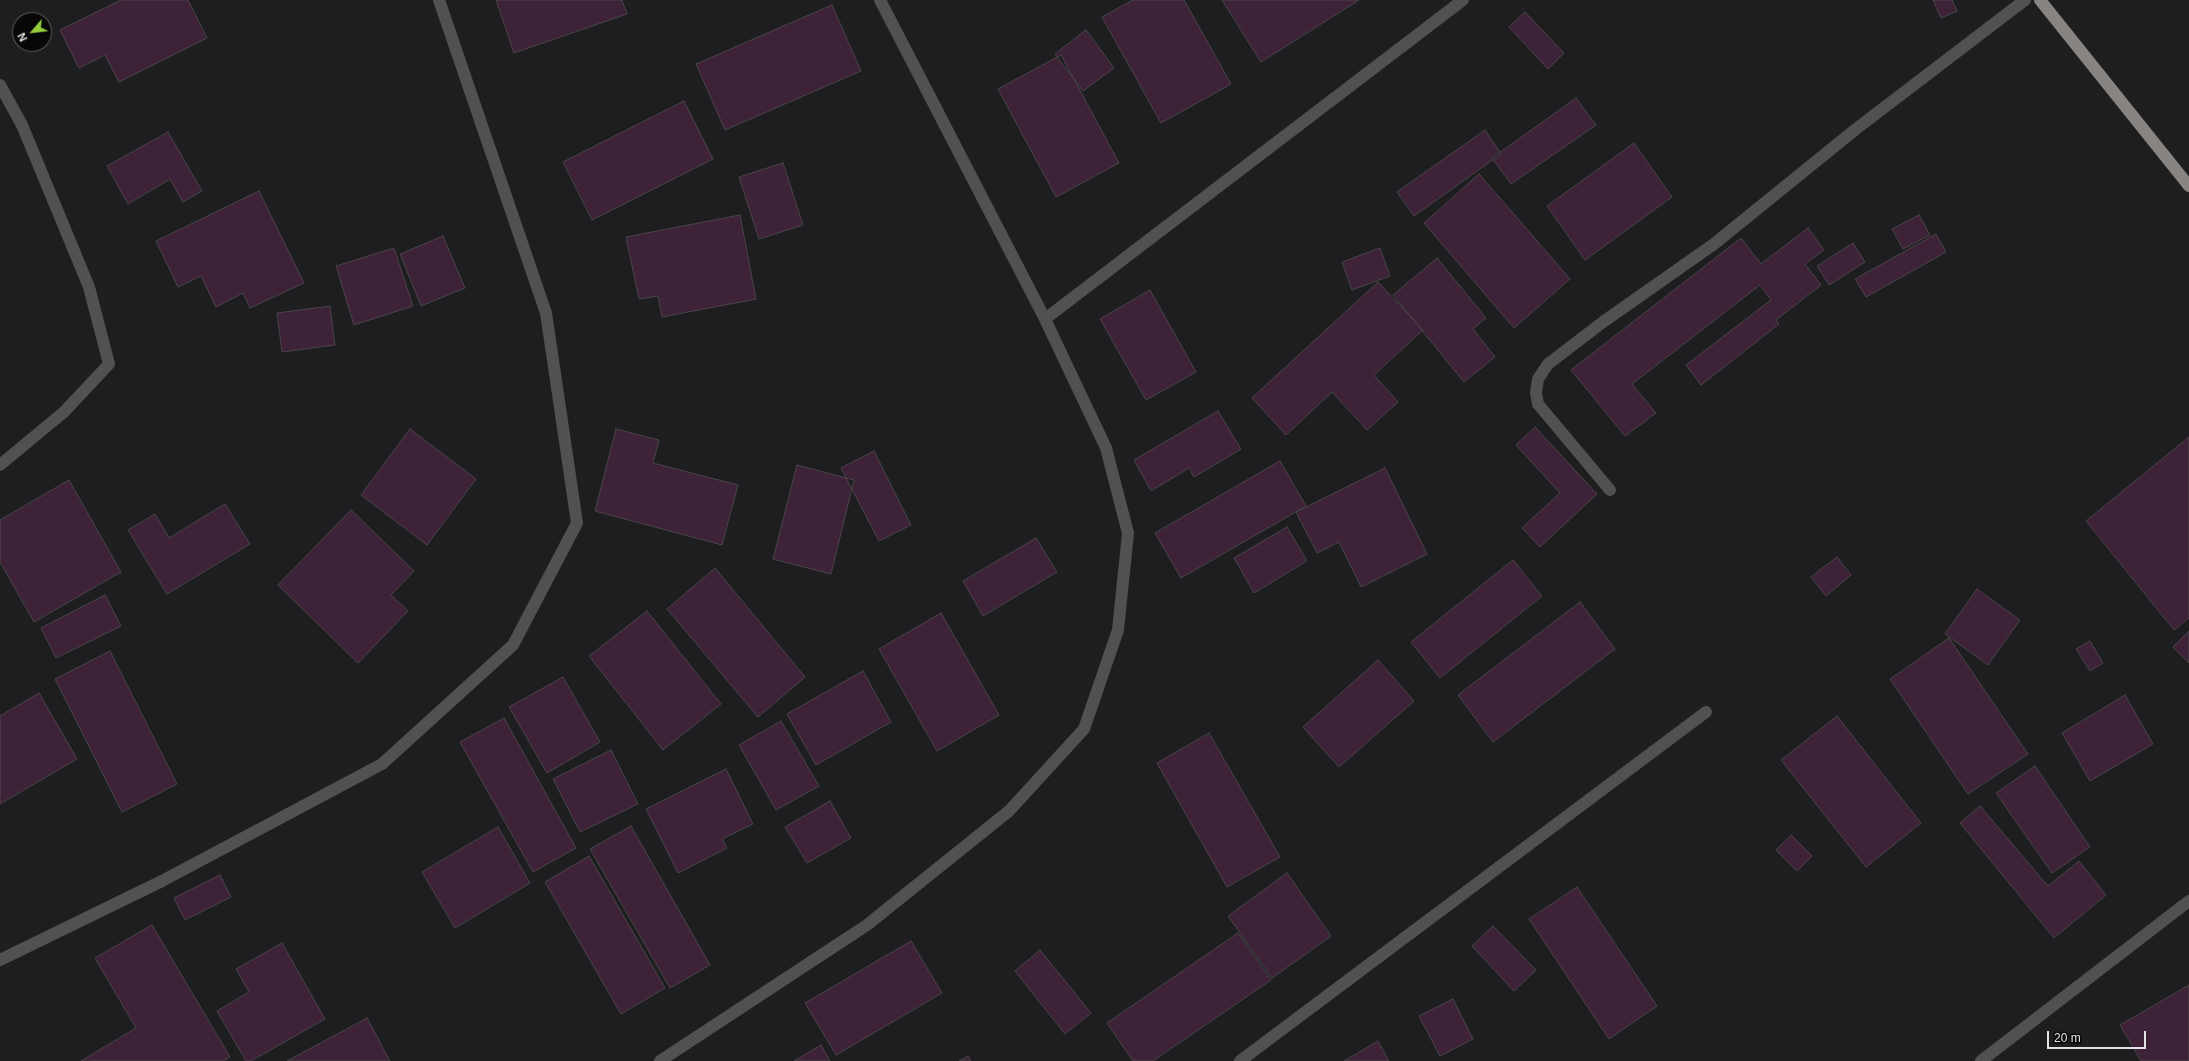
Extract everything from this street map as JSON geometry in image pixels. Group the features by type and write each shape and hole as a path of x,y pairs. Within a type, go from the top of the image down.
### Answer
{"main road":[{"path":"2040,0 2189,186"}],"street":[{"path":"0,960 162,881 382,764 513,645 577,523 546,313 438,0"},
{"path":"660,1061 867,925 1009,811 1084,729 1118,630 1128,533 1106,448 1045,319 880,0"},
{"path":"1045,319 1463,0"},
{"path":"1610,490 1538,404 1536,393 1538,379 1548,364 1603,322 1714,244 1856,129 2026,0"},
{"path":"0,85 22,125 89,287 109,364 64,412 0,466"},
{"path":"1240,1061 1706,712"},
{"path":"1981,1061 2189,901"}],"building":[{"path":"121,0 188,0 207,38 119,82 105,55 79,68 60,30"},
{"path":"496,0 622,0 627,14 514,53"},
{"path":"1133,0 1184,0 1231,84 1161,123 1102,17"},
{"path":"1222,0 1359,0 1261,62"},
{"path":"1933,0 1952,0 1957,11 1941,18"},
{"path":"832,5 861,71 725,130 696,64"},
{"path":"1525,12 1564,53 1548,69 1509,27"},
{"path":"1086,30 1114,68 1083,91 1055,54"},
{"path":"1061,55 1119,163 1056,197 998,89"},
{"path":"1576,98 1596,125 1511,184 1492,158"},
{"path":"684,101 713,159 592,220 563,162"},
{"path":"1485,130 1501,154 1414,216 1397,192"},
{"path":"168,132 202,191 183,202 170,179 128,204 107,166"},
{"path":"1634,143 1672,197 1585,260 1547,206"},
{"path":"783,163 803,225 759,239 739,177"},
{"path":"1479,174 1570,279 1514,328 1424,223"},
{"path":"259,191 304,283 250,308 243,293 216,307 201,276 178,287 156,241"},
{"path":"740,215 756,299 662,317 658,296 639,299 626,237"},
{"path":"1919,215 1930,235 1903,249 1892,229"},
{"path":"1808,228 1824,250 1805,264 1821,285 1776,320 1779,324 1701,385 1686,365 1771,300 1760,285 1632,384 1656,413 1625,436 1571,370 1741,238 1761,264"},
{"path":"1936,234 1946,252 1866,297 1855,279"},
{"path":"443,236 465,288 421,306 400,254"},
{"path":"1853,243 1865,262 1829,285 1817,266"},
{"path":"394,248 413,306 354,325 336,266"},
{"path":"1380,248 1390,276 1352,290 1342,262"},
{"path":"1437,258 1486,318 1473,329 1495,357 1464,382 1393,295"},
{"path":"1378,282 1423,330 1374,375 1398,402 1367,430 1332,392 1286,435 1252,398"},
{"path":"1150,290 1196,372 1146,400 1100,319"},
{"path":"330,306 335,345 282,352 277,313"},
{"path":"1218,411 1241,449 1194,477 1189,468 1151,491 1134,460"},
{"path":"1535,427 1597,494 1540,547 1522,528 1560,493 1516,445"},
{"path":"410,429 476,479 427,545 361,495"},
{"path":"616,429 659,440 653,463 738,485 722,545 595,511"},
{"path":"2189,437 2189,618 2174,630 2086,521"},
{"path":"874,451 911,525 879,541 841,468"},
{"path":"1280,461 1306,506 1181,578 1155,533"},
{"path":"797,465 854,480 831,574 773,559"},
{"path":"1385,468 1427,554 1361,587 1339,542 1317,553 1296,512"},
{"path":"69,480 121,572 34,622 0,562 0,520"},
{"path":"225,504 250,544 167,594 128,530 155,514 169,538"},
{"path":"351,510 414,571 391,595 408,611 358,663 278,585"},
{"path":"1287,527 1307,561 1254,593 1234,558"},
{"path":"1036,538 1057,572 983,616 963,581"},
{"path":"1837,557 1851,575 1826,596 1811,577"},
{"path":"1513,560 1542,596 1440,678 1411,642"},
{"path":"715,568 805,677 758,717 667,609"},
{"path":"1977,589 2020,620 1988,665 1945,634"},
{"path":"105,595 121,626 56,658 41,628"},
{"path":"1580,602 1615,649 1493,742 1458,695"},
{"path":"647,611 721,704 663,750 589,656"},
{"path":"941,613 999,715 937,751 879,649"},
{"path":"2189,631 2189,663 2173,647"},
{"path":"1949,638 2028,754 1968,794 1890,679"},
{"path":"2090,641 2103,663 2090,671 2076,649"},
{"path":"110,651 177,784 122,812 55,679"},
{"path":"1378,660 1414,701 1339,767 1303,727"},
{"path":"863,671 891,722 816,765 787,714"},
{"path":"563,677 600,742 547,773 509,707"},
{"path":"39,693 77,759 0,804 0,716"},
{"path":"2125,695 2153,744 2090,781 2062,733"},
{"path":"1837,716 1921,823 1866,867 1781,760"},
{"path":"504,718 576,848 533,872 460,742"},
{"path":"781,721 819,786 776,810 739,745"},
{"path":"1209,733 1280,857 1227,887 1157,763"},
{"path":"611,750 638,804 580,832 553,779"},
{"path":"2035,766 2090,847 2052,873 1996,793"},
{"path":"726,769 753,824 722,839 727,848 678,873 646,809"},
{"path":"830,801 851,838 807,863 785,827"},
{"path":"1980,806 2048,886 2079,861 2106,895 2054,938 1960,823"},
{"path":"631,826 710,965 670,988 590,849"},
{"path":"498,827 530,883 455,928 422,872"},
{"path":"1791,835 1812,856 1797,871 1776,850"},
{"path":"589,856 665,988 621,1014 545,882"},
{"path":"1287,873 1331,936 1272,978 1228,916"},
{"path":"220,875 231,897 185,920 174,898"},
{"path":"1577,887 1657,1006 1609,1039 1529,919"},
{"path":"152,925 230,1057 223,1061 81,1061 136,1028 95,958"},
{"path":"1493,926 1536,970 1514,991 1472,946"},
{"path":"1238,933 1271,980 1153,1061 1133,1061 1107,1023"},
{"path":"911,941 942,993 836,1055 805,1003"},
{"path":"282,943 325,1019 251,1061 246,1061 217,1011 249,992 236,969"},
{"path":"1040,950 1091,1013 1065,1034 1015,971"},
{"path":"2189,985 2189,1061 2141,1061 2120,1025"},
{"path":"1453,999 1473,1039 1440,1056 1419,1016"},
{"path":"367,1018 390,1061 287,1061"},
{"path":"1378,1041 1389,1061 1344,1061"},
{"path":"821,1045 830,1061 794,1061"},
{"path":"968,1056 971,1061 959,1061"}]}
